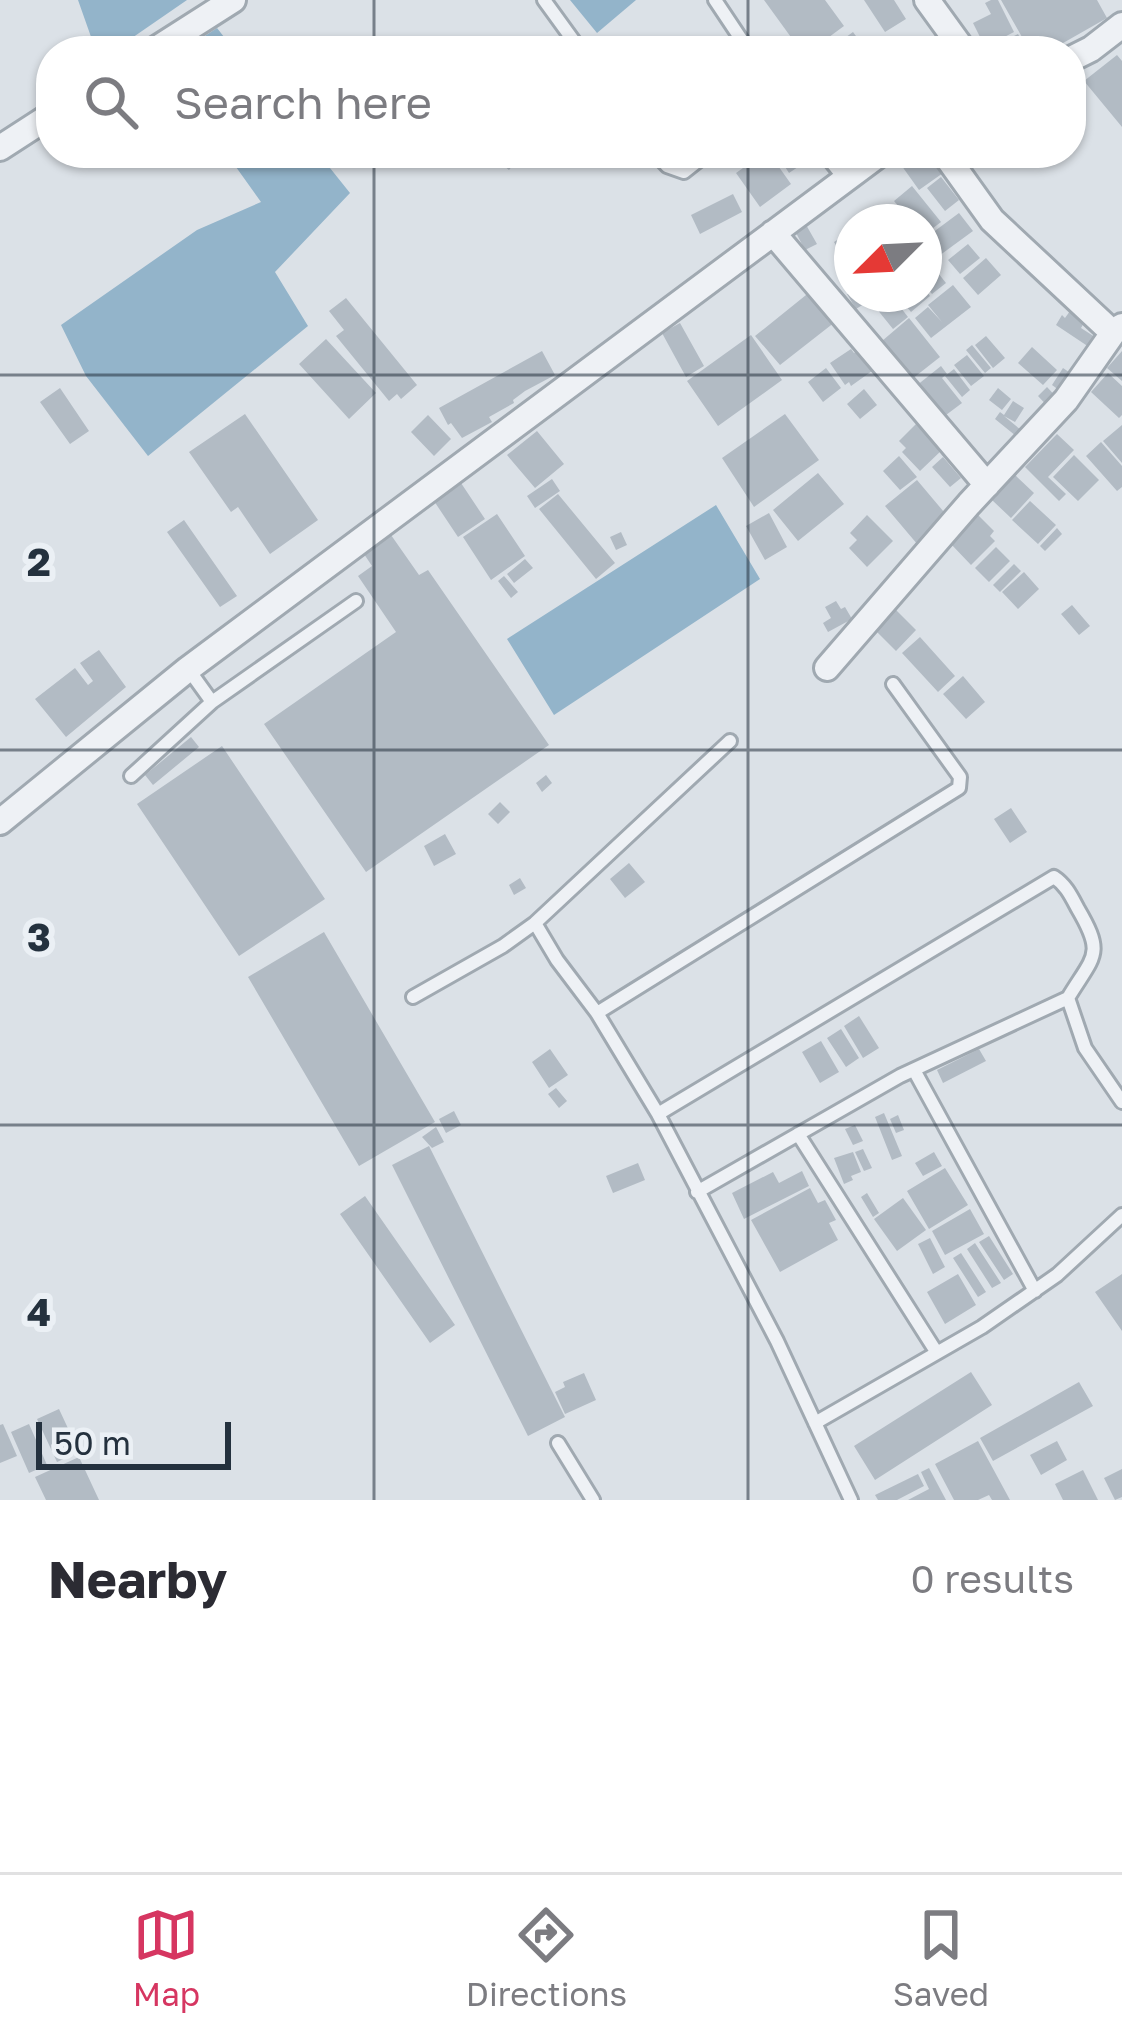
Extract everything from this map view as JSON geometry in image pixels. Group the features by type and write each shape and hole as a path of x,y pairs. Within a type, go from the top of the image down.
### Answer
{"street":[{"path":"176,36 233,0"},
{"path":"927,0 953,36"},
{"path":"1086,51 1122,25"},
{"path":"0,148 36,125"},
{"path":"0,822 188,668 860,168"},
{"path":"827,668 1066,400 1118,330 992,220 955,168"},
{"path":"773,233 987,485"}],"lane":[{"path":"544,0 570,36"},
{"path":"715,0 739,36"},
{"path":"836,168 845,179"},
{"path":"131,776 212,702 356,601"},
{"path":"188,668 212,702"},
{"path":"597,1013 959,788 960,777 893,684"},
{"path":"413,998 535,923 730,741"},
{"path":"658,1114 1054,877 1064,884 1095,939 1094,953 1068,998 914,1070 697,1192"},
{"path":"535,923 658,1114 777,1341 851,1500"},
{"path":"1068,998 1084,1048 1122,1102"},
{"path":"914,1070 1036,1291"},
{"path":"798,1134 937,1353"},
{"path":"815,1423 1036,1291 1122,1215"},
{"path":"558,1443 592,1500"}],"water":[{"path":"78,0 187,0 135,36 91,36"},
{"path":"570,0 636,0 597,33"},
{"path":"237,168 330,168 350,193 275,272 308,326 148,456 86,376 61,325 197,230 261,202"},
{"path":"716,505 760,579 554,715 507,639"}],"building":[{"path":"764,0 825,0 844,26 830,36 790,36"},
{"path":"864,0 894,0 906,19 885,32"},
{"path":"998,0 1014,32 980,36 973,23 991,14 985,3"},
{"path":"1001,0 1097,0 1107,18 1075,36 1021,36"},
{"path":"1117,55 1122,61 1122,127 1086,83"},
{"path":"743,168 780,168 791,184 760,207 736,173"},
{"path":"903,168 940,168 943,173 919,190"},
{"path":"941,177 959,200 945,211 927,188"},
{"path":"912,186 926,204 897,204 894,201"},
{"path":"733,194 742,212 700,234 691,215"},
{"path":"959,213 973,231 942,254 942,226"},
{"path":"805,223 817,244 805,250 794,229"},
{"path":"968,244 980,258 960,274 948,260"},
{"path":"986,258 1001,275 978,295 963,278"},
{"path":"953,285 971,307 931,338 915,318 933,312 942,322 934,312 942,312 942,294"},
{"path":"811,291 835,322 780,365 755,336"},
{"path":"346,298 417,385 401,399 397,394 389,401 336,336 344,330 329,311"},
{"path":"1070,311 1085,321 1081,328 1098,339 1092,349 1056,325"},
{"path":"879,312 904,312 908,317 893,329"},
{"path":"909,318 940,357 912,379 882,341"},
{"path":"680,323 704,366 686,377 662,333"},
{"path":"751,335 782,380 718,426 687,381"},
{"path":"986,336 1005,358 993,368 975,345"},
{"path":"326,339 376,393 349,419 299,364"},
{"path":"972,345 991,368 985,373 966,350"},
{"path":"1032,347 1057,370 1043,385 1018,363"},
{"path":"851,349 858,350 872,371 851,386 849,382 845,385 830,363"},
{"path":"542,351 555,375 462,438 448,425 439,408"},
{"path":"1122,351 1122,381 1107,368"},
{"path":"967,355 984,376 971,386 954,365"},
{"path":"941,366 947,374 942,378 962,403 942,418 916,386"},
{"path":"826,368 841,388 823,402 808,382"},
{"path":"1063,368 1079,379 1067,396 1052,385"},
{"path":"954,369 970,390 962,397 945,376"},
{"path":"1108,373 1122,386 1119,418 1091,392"},
{"path":"1047,387 1061,402 1052,411 1038,396"},
{"path":"60,388 89,431 70,444 40,402"},
{"path":"998,388 1011,399 1002,410 989,400"},
{"path":"864,389 877,405 860,419 847,404"},
{"path":"1013,401 1024,408 1015,422 1004,416 1021,430 1016,436 995,419"},
{"path":"245,414 318,520 270,554 238,507 231,512 189,452"},
{"path":"785,414 819,460 754,507 722,458"},
{"path":"428,415 451,439 434,456 411,432"},
{"path":"918,422 943,449 920,471 902,452 906,448 899,441"},
{"path":"1122,425 1122,463 1103,441"},
{"path":"537,431 564,464 535,488 507,455"},
{"path":"1057,434 1074,450 1048,477 1066,494 1059,501 1025,467"},
{"path":"1101,442 1122,466 1122,487 1117,491 1086,456"},
{"path":"1074,455 1099,480 1078,501 1053,477"},
{"path":"899,456 917,477 900,490 883,471"},
{"path":"943,457 961,478 950,487 932,467"},
{"path":"818,473 844,504 798,541 773,510"},
{"path":"1015,475 1034,493 1011,518 992,500"},
{"path":"552,479 560,491 535,508 527,496"},
{"path":"917,480 949,518 918,545 885,506"},
{"path":"461,483 485,519 458,537 434,501"},
{"path":"558,494 615,563 596,579 539,509"},
{"path":"1030,501 1056,525 1038,544 1012,520"},
{"path":"769,513 787,547 765,560 746,526"},
{"path":"497,514 525,556 491,580 463,537"},
{"path":"977,514 994,531 990,536 995,541 971,565 950,543"},
{"path":"867,515 893,541 867,567 849,548 857,540 850,533"},
{"path":"184,520 237,596 220,607 167,532"},
{"path":"1057,528 1062,534 1045,551 1040,546"},
{"path":"621,532 627,545 616,550 610,537"},
{"path":"391,535 419,575 428,570 549,745 366,872 264,724 396,632 358,576 372,566 364,554"},
{"path":"996,547 1010,561 989,582 975,568"},
{"path":"525,559 533,568 514,583 507,574"},
{"path":"1014,564 1021,571 1000,592 993,585"},
{"path":"1024,572 1039,589 1018,609 1002,592"},
{"path":"504,576 518,592 511,598 498,581"},
{"path":"836,601 852,619 828,632 823,623 831,618 825,607"},
{"path":"1072,605 1090,626 1079,635 1061,614"},
{"path":"896,610 916,630 896,651 875,630"},
{"path":"920,637 955,676 938,692 902,653"},
{"path":"99,650 126,687 66,737 35,699 75,668 88,685 93,681 80,663"},
{"path":"963,676 985,702 966,719 943,694"},
{"path":"191,737 199,747 153,785 145,775"},
{"path":"222,746 325,899 239,956 137,804"},
{"path":"546,775 552,783 542,792 536,783"},
{"path":"500,802 510,812 498,824 488,814"},
{"path":"1011,808 1027,832 1010,843 994,819"},
{"path":"445,834 456,854 434,866 424,846"},
{"path":"629,863 645,882 625,898 610,879"},
{"path":"520,878 526,888 514,895 509,885"},
{"path":"324,932 435,1122 359,1166 248,977"},
{"path":"859,1016 879,1048 863,1058 844,1026"},
{"path":"841,1029 859,1058 846,1067 827,1038"},
{"path":"821,1041 839,1072 820,1083 802,1052"},
{"path":"550,1049 568,1075 549,1088 532,1062"},
{"path":"979,1049 986,1061 943,1083 937,1070"},
{"path":"556,1088 567,1101 559,1108 548,1094"},
{"path":"454,1111 461,1125 446,1133 439,1119"},
{"path":"884,1113 902,1156 892,1160 875,1117"},
{"path":"898,1115 904,1130 896,1133 890,1119"},
{"path":"855,1125 863,1141 853,1145 845,1129"},
{"path":"436,1127 444,1142 432,1148 422,1137"},
{"path":"429,1146 565,1417 528,1436 392,1165"},
{"path":"863,1149 872,1168 864,1171 855,1152"},
{"path":"853,1152 861,1172 844,1184 834,1158"},
{"path":"934,1152 942,1166 923,1176 915,1163"},
{"path":"638,1163 645,1180 613,1193 606,1176"},
{"path":"945,1168 968,1205 929,1229 907,1191"},
{"path":"802,1171 809,1186 744,1219 732,1193 773,1172 779,1183"},
{"path":"810,1188 818,1203 825,1200 836,1220 829,1223 838,1240 780,1272 751,1220"},
{"path":"867,1193 879,1213 873,1217 861,1197"},
{"path":"365,1196 455,1325 430,1343 340,1214"},
{"path":"903,1198 926,1230 897,1251 874,1219"},
{"path":"970,1209 984,1234 945,1255 932,1231"},
{"path":"989,1236 1013,1274 1004,1280 979,1242"},
{"path":"930,1238 945,1267 933,1274 918,1244"},
{"path":"975,1243 1001,1283 992,1288 967,1249"},
{"path":"961,1253 986,1292 978,1297 953,1258"},
{"path":"958,1274 976,1305 945,1324 927,1292"},
{"path":"1122,1274 1122,1331 1095,1292"},
{"path":"971,1372 992,1405 875,1480 854,1446"},
{"path":"584,1373 596,1400 565,1414 555,1392 565,1387 563,1382"},
{"path":"1079,1382 1093,1406 993,1461 980,1438"},
{"path":"59,1409 79,1452 57,1462 37,1419"},
{"path":"29,1424 47,1465 29,1473 11,1432"},
{"path":"0,1425 17,1456 0,1463"},
{"path":"978,1441 1010,1500 992,1500 989,1495 954,1500 935,1464"},
{"path":"1057,1441 1067,1460 1041,1475 1030,1455"},
{"path":"79,1457 99,1500 46,1500 35,1477"},
{"path":"929,1468 946,1500 908,1500 929,1489 921,1472"},
{"path":"1122,1469 1122,1497 1115,1500 1104,1478"},
{"path":"1083,1470 1098,1500 1063,1500 1055,1484"},
{"path":"918,1474 924,1486 897,1500 878,1500 875,1495"}]}
